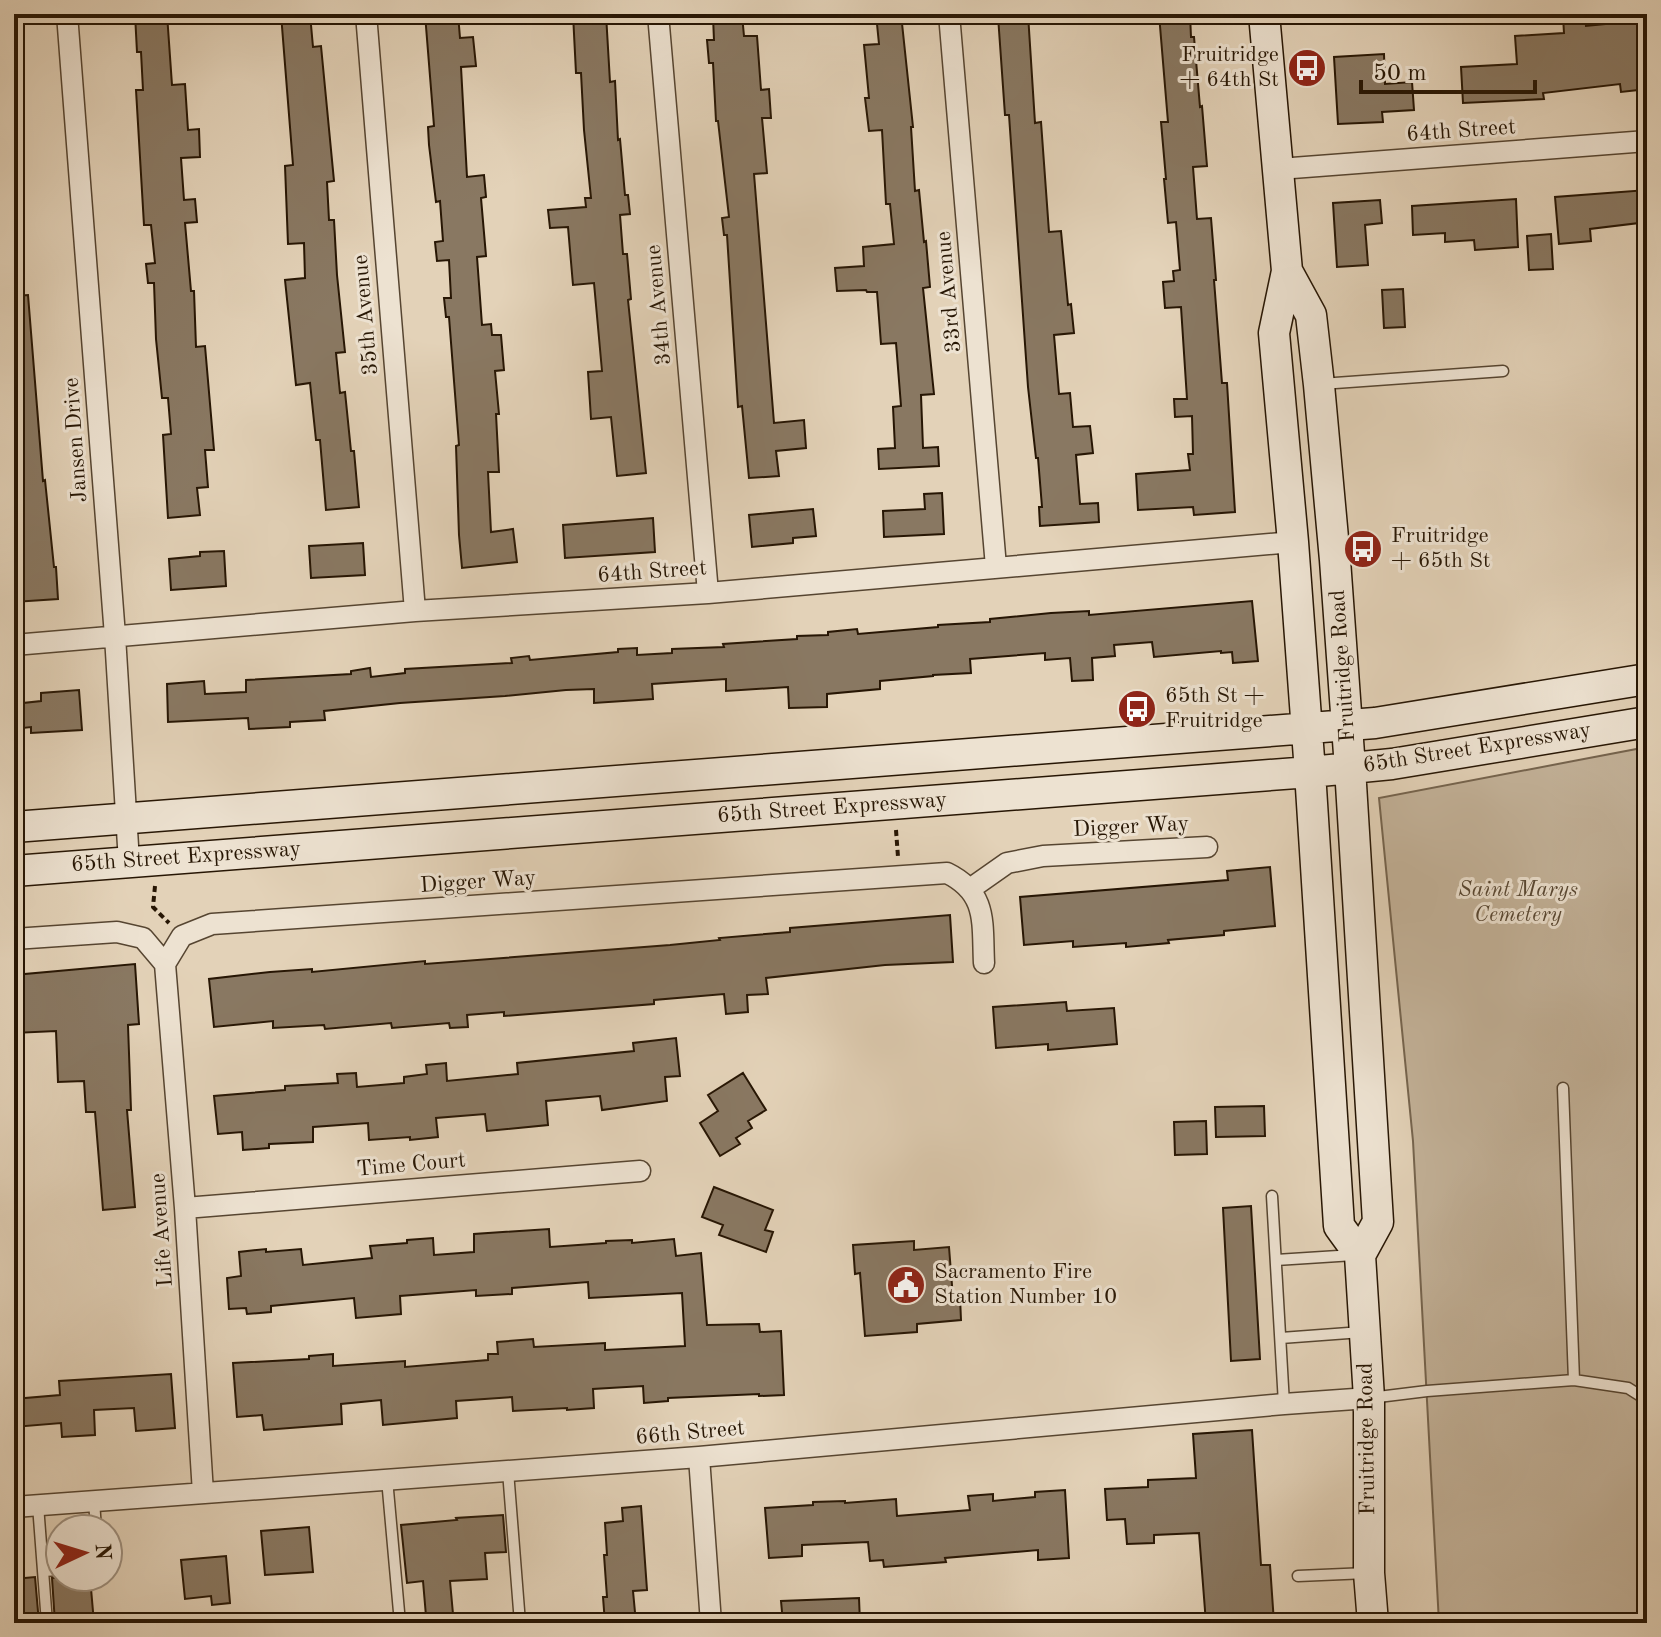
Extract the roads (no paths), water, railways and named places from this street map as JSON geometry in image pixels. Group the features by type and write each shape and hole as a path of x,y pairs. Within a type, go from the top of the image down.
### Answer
{"main road":[{"name":"Fruitridge Road","path":"1264,14 1287,271 1274,333 1310,772 1339,1226 1360,1255"},
{"name":"Fruitridge Road","path":"1287,271 1311,315 1335,560 1350,768 1378,1222 1360,1255 1369,1398 1369,1573 1373,1623"},
{"name":"65th Street Expressway","path":"14,827 1346,726 1647,679"},
{"name":"65th Street Expressway","path":"14,871 1310,772 1392,764 1647,722"}],"street":[{"name":"Jansen Drive","path":"67,14 126,818 143,861"},
{"name":"35th Avenue","path":"366,14 415,611"},
{"name":"34th Avenue","path":"658,14 708,593"},
{"name":"33rd Avenue","path":"949,14 996,567"},
{"name":"64th Street","path":"1279,169 1647,141"},
{"name":"64th Street","path":"14,645 415,611 708,593 1293,542"},
{"name":"Digger Way","path":"165,964 182,936 212,924 947,873 960,879 970,889 1007,863 1043,856 1207,847"},
{"path":"970,889 981,908 984,963"},
{"path":"14,939 117,932 143,938 165,964"},
{"name":"Life Avenue","path":"165,964 185,1208 203,1493"},
{"name":"Time Court","path":"185,1208 640,1171"},
{"name":"66th Street","path":"14,1507 699,1457 1369,1398"},
{"path":"699,1457 711,1623"}],"lane":[{"path":"1319,385 1503,371"},
{"path":"1563,1088 1574,1380"},
{"path":"1272,1196 1284,1404"},
{"path":"1276,1260 1360,1255"},
{"path":"1281,1338 1364,1331"},
{"path":"1369,1398 1574,1380 1628,1388 1647,1400"},
{"path":"508,1471 520,1623"},
{"path":"387,1479 400,1623"},
{"path":"94,1501 95,1513"},
{"path":"38,1505 47,1623"},
{"path":"1298,1576 1369,1573"}],"place":[{"name":"Fruitridge + 64th St","path":"1307,68"},
{"name":"Fruitridge + 65th St","path":"1363,549"},
{"name":"65th St + Fruitridge","path":"1137,709"},
{"name":"Sacramento Fire Station Number 10","path":"906,1285"}],"park label":[{"name":"Saint Marys Cemetery","path":"1518,902"}]}
